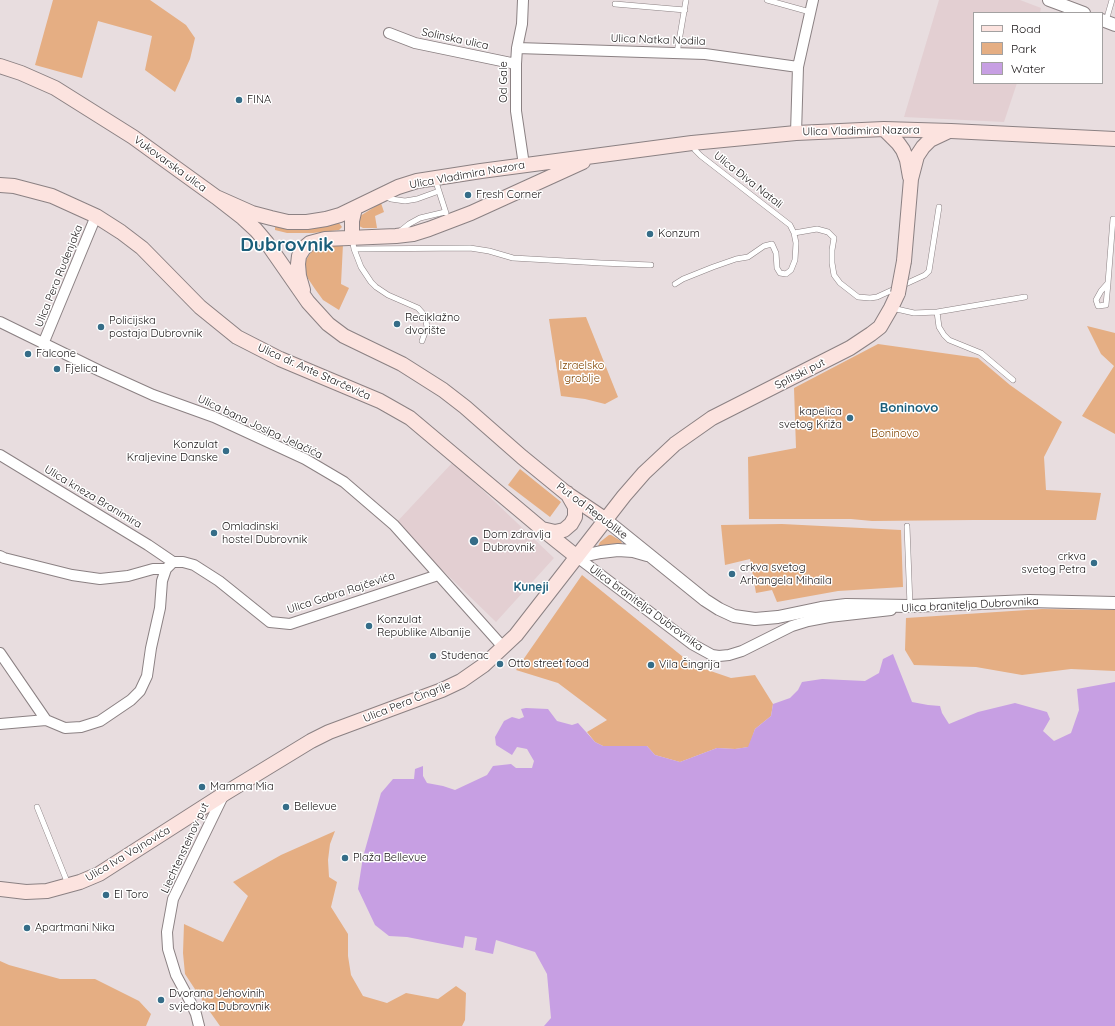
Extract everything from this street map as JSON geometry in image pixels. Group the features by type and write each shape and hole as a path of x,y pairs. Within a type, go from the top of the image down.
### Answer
{"main road":[{"name":"Vukovarska ulica","path":"0,66 21,73 55,88 133,137 216,197 256,230 267,243 308,302"},
{"name":"Ulica Vladimira Nazora","path":"216,197 252,213 288,222 307,222 326,219 356,208 381,194 398,187 437,184 524,165 692,143 796,133 884,129 951,131 1113,140"},
{"name":"Splitski put","path":"884,129 903,150 911,179"},
{"name":"Splitski put","path":"577,557 644,473 663,454 685,436 712,418 850,348 880,327 892,308 898,293 904,261 911,179 917,156 930,140 951,131"},
{"name":"Ulica Vladimira Nazora","path":"308,302 299,276 298,264 304,248 310,243 318,240 353,243 412,234 447,217 530,186 576,165 608,154"},
{"path":"524,165 527,180 530,186"},
{"name":"Ulica dr. Ante Starčevića","path":"0,185 14,186 52,196 96,216 142,248 200,307 237,336 280,359 380,401 410,418 577,557"},
{"path":"353,243 352,221 356,208"},
{"name":"Put od Republike","path":"308,302 319,316 336,330 402,364 443,390 566,493 606,520"},
{"path":"542,529 555,532 564,530 571,524 575,517 575,507 566,493"},
{"name":"Ulica Pera Čingrije","path":"224,794 290,753 330,732 442,690 461,681 484,665 516,635 577,557"},
{"name":"Ulica Iva Vojnovića","path":"0,889 26,892 47,891 69,886 99,874 224,794"}],"street":[{"name":"Od Gale","path":"524,0 516,64 516,111 524,165"},
{"path":"796,133 798,67 813,0"},
{"path":"1049,0 1081,12"},
{"name":"Solinska ulica","path":"390,33 415,43 516,64"},
{"name":"Ulica Natka Nodila","path":"517,48 705,54 798,67"},
{"name":"Ulica Pera Rudenjaka","path":"44,344 96,216"},
{"name":"Ulica bana Josipa Jelačića","path":"0,322 153,395 214,417 305,459 344,482 388,520 503,647"},
{"name":"Ulica kneza Branimira","path":"0,455 142,541 170,566"},
{"name":"Put od Republike","path":"606,520 705,600 734,616 755,619 778,617 821,608 846,605 910,606"},
{"path":"577,557 618,550 633,551 650,556"},
{"path":"0,556 72,575 100,579 128,576 170,566"},
{"name":"Ulica branitelja Dubrovnika","path":"577,557 692,644 712,655 719,656 742,651 792,626 808,621 829,617 885,611 910,606 1029,601 1115,603"},
{"name":"Ulica Gabra Rajčevića","path":"170,566 184,562 194,565 219,581 270,622 290,624 438,575"},
{"path":"0,724 46,720 65,728 80,727 100,721 131,700 140,690 147,676 151,648 160,608 162,581 170,566"},
{"path":"0,652 46,720"},
{"name":"Liechtensteinov put","path":"199,1026 196,1014 176,975 168,949 167,932 173,899 224,794"}],"lane":[{"path":"677,53 686,0"},
{"path":"767,0 810,12"},
{"path":"1108,22 1112,0"},
{"path":"615,4 685,10"},
{"name":"Ulica Điva Natali","path":"692,143 695,150 701,156 790,225 794,232"},
{"path":"437,184 447,217"},
{"path":"675,284 683,279 718,265 748,257 764,246 772,244 776,253 777,268 780,273 786,274 790,270 795,260 796,243 794,232 817,229 828,232 834,238 832,263 834,275 840,283 858,296 870,298 877,297 925,276 929,271 938,207"},
{"path":"1108,283 1113,219 1115,219"},
{"path":"353,243 361,267 367,278 376,287 388,295 418,308 424,316 427,327 422,341"},
{"name":"Ulica Vladimira Nazora","path":"353,243 470,248 489,251 513,258 601,264 651,265"},
{"path":"892,308 914,313 937,312 1025,297"},
{"path":"937,312 939,327 949,340 981,353 1012,380"},
{"path":"907,526 910,606"},
{"path":"37,807 69,886"}],"shaded area":[{"path":"939,0 1020,0 1041,8 1040,12 973,12 973,84 1017,84 1004,122 904,117"},
{"name":"Dom zdravlja Dubrovnik","path":"453,462 554,558 496,622 395,524"}],"green space":[{"path":"53,0 150,0 186,25 195,38 190,59 175,92 145,70 152,36 98,21 82,78 35,65"},
{"path":"381,203 384,212 375,216 377,228 363,228 359,226 358,218"},
{"path":"339,223 342,227 339,230 313,233 287,233 275,230 275,226 317,227"},
{"path":"343,244 341,284 349,288 339,310 323,300 307,277 305,269 306,260 313,249 328,245"},
{"name":"Izraelsko groblje","path":"586,317 618,397 605,404 585,399 561,396 549,319"},
{"path":"1087,326 1115,333 1115,434 1082,416 1114,366 1101,354"},
{"name":"Boninovo","path":"878,344 978,358 1010,385 1062,422 1044,457 1046,490 1101,493 1096,520 872,521 851,519 749,519 748,457 796,448 794,388"},
{"path":"520,469 561,502 550,517 508,485"},
{"path":"782,524 901,530 903,587 838,591 777,602 772,590 756,593 750,559 725,565 721,525"},
{"path":"609,535 621,541 623,546 597,548 600,542"},
{"path":"582,575 693,665 731,678 755,675 773,704 771,716 755,729 749,747 735,749 717,748 680,762 655,755 647,746 603,746 595,742 587,732 607,720 558,683 516,670"},
{"path":"1042,609 1115,610 1115,671 1071,669 1022,675 976,667 914,665 905,650 906,618"},
{"path":"335,831 330,844 328,860 329,877 337,882 331,907 348,934 348,956 351,975 363,996 387,1003 406,993 438,999 456,986 466,993 465,1020 462,1026 220,1026 185,974 183,953 184,924 223,942 248,896 233,882 281,855"},
{"path":"0,961 9,965 60,979 95,979 139,1001 151,1014 146,1026 0,1026"}],"water":[{"path":"893,654 912,702 940,706 942,713 949,724 978,712 1015,703 1047,712 1050,719 1043,731 1054,741 1071,733 1079,710 1077,689 1115,682 1115,1026 544,1026 551,1018 547,974 535,952 496,940 493,954 475,950 477,938 465,936 463,948 407,937 389,936 375,925 358,889 363,857 381,793 393,779 414,779 415,769 423,766 423,776 427,783 455,790 487,775 493,766 511,764 516,768 532,768 534,761 527,749 517,747 512,755 496,745 495,737 504,721 512,717 519,719 524,717 521,709 548,709 557,721 572,725 578,723 595,742 603,746 647,746 655,755 680,762 717,748 735,749 748,747 755,729 771,716 773,704 790,698 798,690 802,682 822,679 865,681 879,673 883,659"}],"place":[{"name":"FINA","path":"239,100"},
{"name":"Fresh Corner","path":"468,195"},
{"name":"Konzum","path":"650,234"},
{"name":"Reciklažno dvorište","path":"397,324"},
{"name":"Policijska postaja Dubrovnik","path":"101,327"},
{"name":"Falcone","path":"28,354"},
{"name":"Fjelica","path":"57,369"},
{"name":"kapelica svetog Križa","path":"850,418"},
{"name":"Konzulat Kraljevine Danske","path":"226,451"},
{"name":"Omladinski hostel Dubrovnik","path":"214,533"},
{"name":"Dom zdravlja Dubrovnik","path":"474,541"},
{"name":"crkva svetog Petra","path":"1094,563"},
{"name":"crkva svetog Arhangela Mihaila","path":"732,574"},
{"name":"Konzulat Republike Albanije","path":"369,626"},
{"name":"Studenac","path":"433,656"},
{"name":"Otto street food","path":"500,664"},
{"name":"Vila Čingrija","path":"651,665"},
{"name":"Mamma Mia","path":"202,787"},
{"name":"Bellevue","path":"286,807"},
{"name":"Plaža Bellevue","path":"345,858"},
{"name":"El Toro","path":"106,895"},
{"name":"Apartmani Nika","path":"27,928"},
{"name":"Dvorana Jehovinih svjedoka Dubrovnik","path":"161,1000"}],"district":[{"name":"Dubrovnik","path":"287,245"},
{"name":"Boninovo","path":"909,408"},
{"name":"Kuneji","path":"531,587"}]}
